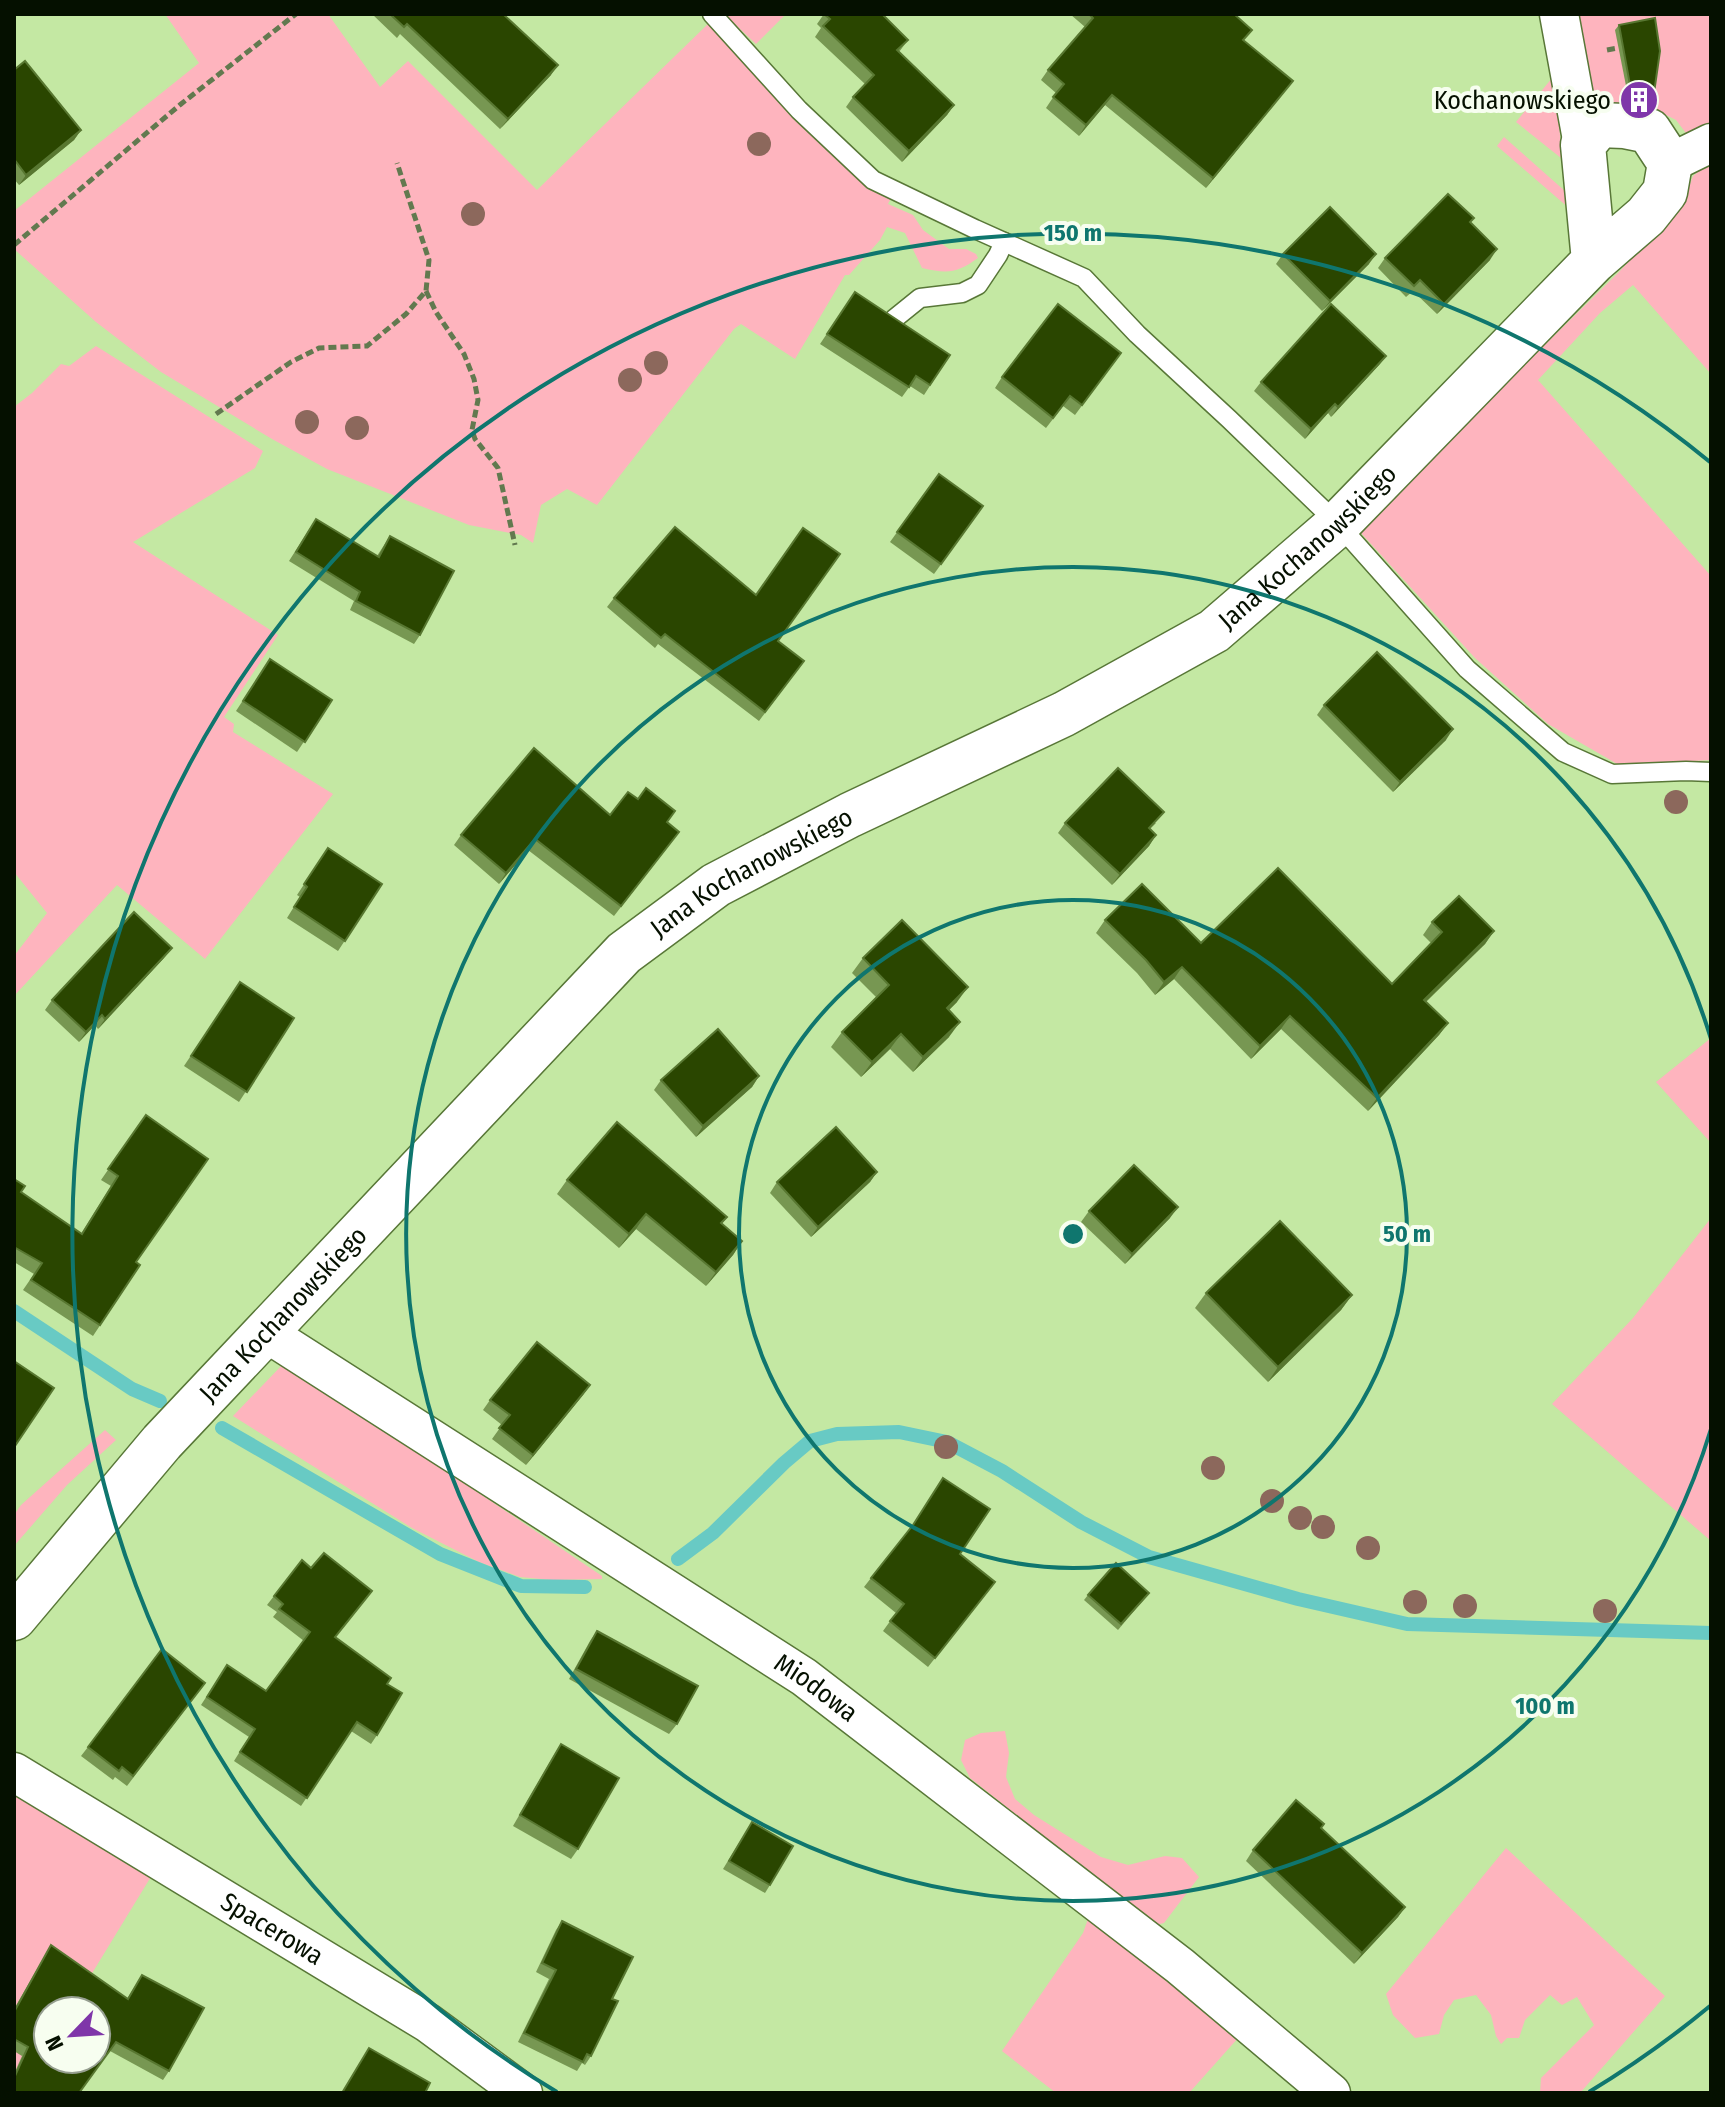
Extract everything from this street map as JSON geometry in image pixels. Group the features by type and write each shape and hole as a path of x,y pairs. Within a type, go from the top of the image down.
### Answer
{"street":[{"path":"1559,14 1583,145 1594,261"},
{"path":"1583,145 1599,125 1649,131 1670,163 1711,143"},
{"name":"Jana Kochanowskiego","path":"14,1618 162,1442 624,953 716,885 850,815 1064,714 1214,631 1338,524 1594,261 1646,216 1665,192 1670,163"},
{"name":"Miodowa","path":"265,1332 804,1677 1180,1966 1331,2093"},
{"name":"Spacerowa","path":"14,1772 428,2023 523,2093"}],"lane":[{"path":"712,14 799,110 873,180 1084,278 1137,334 1338,524 1467,669 1563,752 1612,774 1711,772"},
{"path":"894,319 920,298 962,293 978,285 1004,242"}],"path":[{"path":"14,245 181,104 296,14"},
{"path":"397,163 429,260 426,291 464,354 474,379 478,400 472,430 475,439 498,468 515,545"},
{"path":"216,414 291,362 319,348 367,346 406,314 426,291"}],"shaded area":[{"path":"165,14 328,14 380,87 408,61 537,190 709,23 813,136 855,173 891,198 888,204 913,215 923,230 949,249 966,249 978,258 952,271 922,268 905,233 887,227 880,240 849,275 845,275 795,359 741,324 734,329 597,505 567,489 541,505 533,543 521,535 469,525 327,469 161,372 96,322 14,249 14,211 199,63"},
{"path":"724,14 786,14 756,44"},
{"path":"1574,14 1711,14 1711,131 1692,141 1676,120 1650,107 1651,96 1628,91 1626,104 1592,101"},
{"path":"1557,72 1561,158 1516,122"},
{"path":"1504,137 1566,192 1577,215 1497,146"},
{"path":"1711,162 1711,374 1633,285 1600,313 1538,380 1711,576 1711,760 1619,765 1548,724 1475,658 1361,533 1619,272 1683,203 1693,176"},
{"path":"96,346 263,451 255,468 133,542 278,635 224,717 234,724 233,732 333,794 205,959 117,885 14,996 14,956 47,913 14,872 14,407 61,364 69,366"},
{"path":"1711,1038 1711,1143 1656,1082"},
{"path":"1711,1218 1711,1541 1552,1404 1633,1318"},
{"path":"285,1362 602,1576 602,1579 520,1577 479,1562 412,1528 233,1416"},
{"path":"105,1430 116,1440 67,1485 14,1546 14,1515 21,1505"},
{"path":"1005,1731 1009,1753 1006,1777 1015,1799 1034,1815 1101,1857 1128,1865 1165,1856 1182,1858 1199,1877 1164,1923 1155,1925 970,1778 961,1760 965,1740 981,1733"},
{"path":"14,1788 152,1875 79,1995 32,1995 32,2042 14,2076"},
{"path":"1506,1848 1665,1996 1580,2093 1540,2093 1541,2078 1594,2025 1577,1997 1562,2005 1550,1995 1525,2020 1519,2038 1507,2038 1501,2044 1491,2015 1476,1995 1454,2000 1444,2015 1439,2034 1415,2038 1393,2015 1386,1994"},
{"path":"1088,1919 1102,1921 1239,2037 1189,2093 1056,2093 1002,2051 1083,1933"}],"building":[{"path":"390,14 503,14 558,65 508,119 407,24 404,27"},
{"path":"824,14 882,14 908,40 897,50 954,105 909,151 853,97 874,75 823,26 830,19"},
{"path":"1089,14 1234,14 1252,30 1243,40 1293,81 1213,178 1112,95 1086,125 1053,97 1064,84 1048,70 1093,18"},
{"path":"1655,18 1660,51 1653,100 1632,96 1619,25"},
{"path":"25,61 81,130 26,175 14,159 14,70"},
{"path":"1448,194 1474,218 1470,222 1497,249 1444,304 1420,280 1414,286 1385,258"},
{"path":"1330,207 1376,254 1330,301 1283,254"},
{"path":"855,292 950,355 930,385 916,376 909,387 827,334"},
{"path":"1058,304 1121,353 1082,405 1070,396 1053,418 1002,377"},
{"path":"1331,304 1386,356 1338,407 1335,404 1311,429 1261,382"},
{"path":"939,474 983,506 941,564 897,532"},
{"path":"316,519 379,557 390,536 454,571 420,635 356,601 360,592 296,552"},
{"path":"675,527 756,595 803,528 840,554 778,641 804,661 765,712 665,634 661,638 614,598"},
{"path":"1377,652 1453,729 1400,782 1324,705"},
{"path":"270,659 332,700 305,742 243,701"},
{"path":"534,748 610,815 628,792 638,799 646,788 675,811 667,822 679,832 621,906 535,839 506,873 461,835"},
{"path":"1118,768 1164,812 1149,828 1156,835 1120,874 1065,823"},
{"path":"328,848 382,884 345,941 294,907 307,887 304,884"},
{"path":"1278,868 1392,984 1442,932 1432,922 1459,896 1494,931 1424,1000 1448,1023 1377,1098 1290,1016 1260,1046 1182,967 1164,982 1105,920 1142,884 1201,943"},
{"path":"134,912 172,948 105,1019 102,1015 86,1032 52,1000"},
{"path":"902,920 968,987 947,1008 960,1022 923,1057 901,1034 872,1062 842,1032 889,985 863,958"},
{"path":"240,982 294,1018 247,1092 191,1056"},
{"path":"718,1029 759,1076 703,1126 661,1080"},
{"path":"146,1115 208,1159 136,1262 140,1265 100,1325 31,1280 42,1263 14,1247 14,1179 25,1186 21,1192 82,1234 118,1176 108,1169"},
{"path":"617,1122 727,1217 721,1223 742,1241 716,1272 646,1214 629,1234 567,1180"},
{"path":"836,1127 877,1172 818,1227 777,1182"},
{"path":"1134,1165 1178,1207 1132,1254 1089,1211"},
{"path":"1280,1221 1352,1295 1278,1367 1206,1293"},
{"path":"537,1342 590,1385 533,1455 499,1428 510,1415 490,1400"},
{"path":"14,1361 54,1388 15,1446 14,1445"},
{"path":"943,1478 990,1509 960,1554 995,1582 935,1658 890,1621 904,1604 871,1578 913,1525"},
{"path":"324,1553 372,1591 335,1637 391,1678 387,1684 402,1693 377,1735 357,1722 307,1798 240,1752 255,1729 207,1697 227,1665 266,1691 310,1632 279,1609 283,1604 274,1596 302,1560 311,1568"},
{"path":"1116,1563 1149,1593 1121,1624 1088,1595"},
{"path":"597,1631 698,1686 677,1724 576,1669"},
{"path":"162,1649 205,1683 133,1776 122,1767 119,1771 88,1747"},
{"path":"561,1744 619,1778 578,1849 520,1815"},
{"path":"1296,1800 1324,1824 1321,1828 1405,1907 1362,1953 1253,1850"},
{"path":"752,1822 793,1846 770,1885 729,1861"},
{"path":"562,1921 633,1957 612,1999 618,2001 591,2056 587,2054 583,2062 524,2033 556,1970 542,1963"},
{"path":"51,1945 128,1999 142,1975 204,2008 169,2071 116,2042 112,2048 112,1995 32,1995 32,2075 92,2075 79,2093 14,2093 14,2078 28,2047 14,2039 14,2012"},
{"path":"369,2048 430,2083 425,2093 342,2093"}],"waterway":[{"path":"14,1311 132,1389 160,1401"},
{"path":"222,1428 440,1554 521,1586 585,1587"},
{"path":"678,1559 713,1533 810,1441 837,1434 899,1432 947,1442 1002,1471 1081,1522 1149,1557 1298,1599 1407,1624 1711,1633"}],"place":[{"name":"Kochanowskiego","path":"1639,100"}]}
